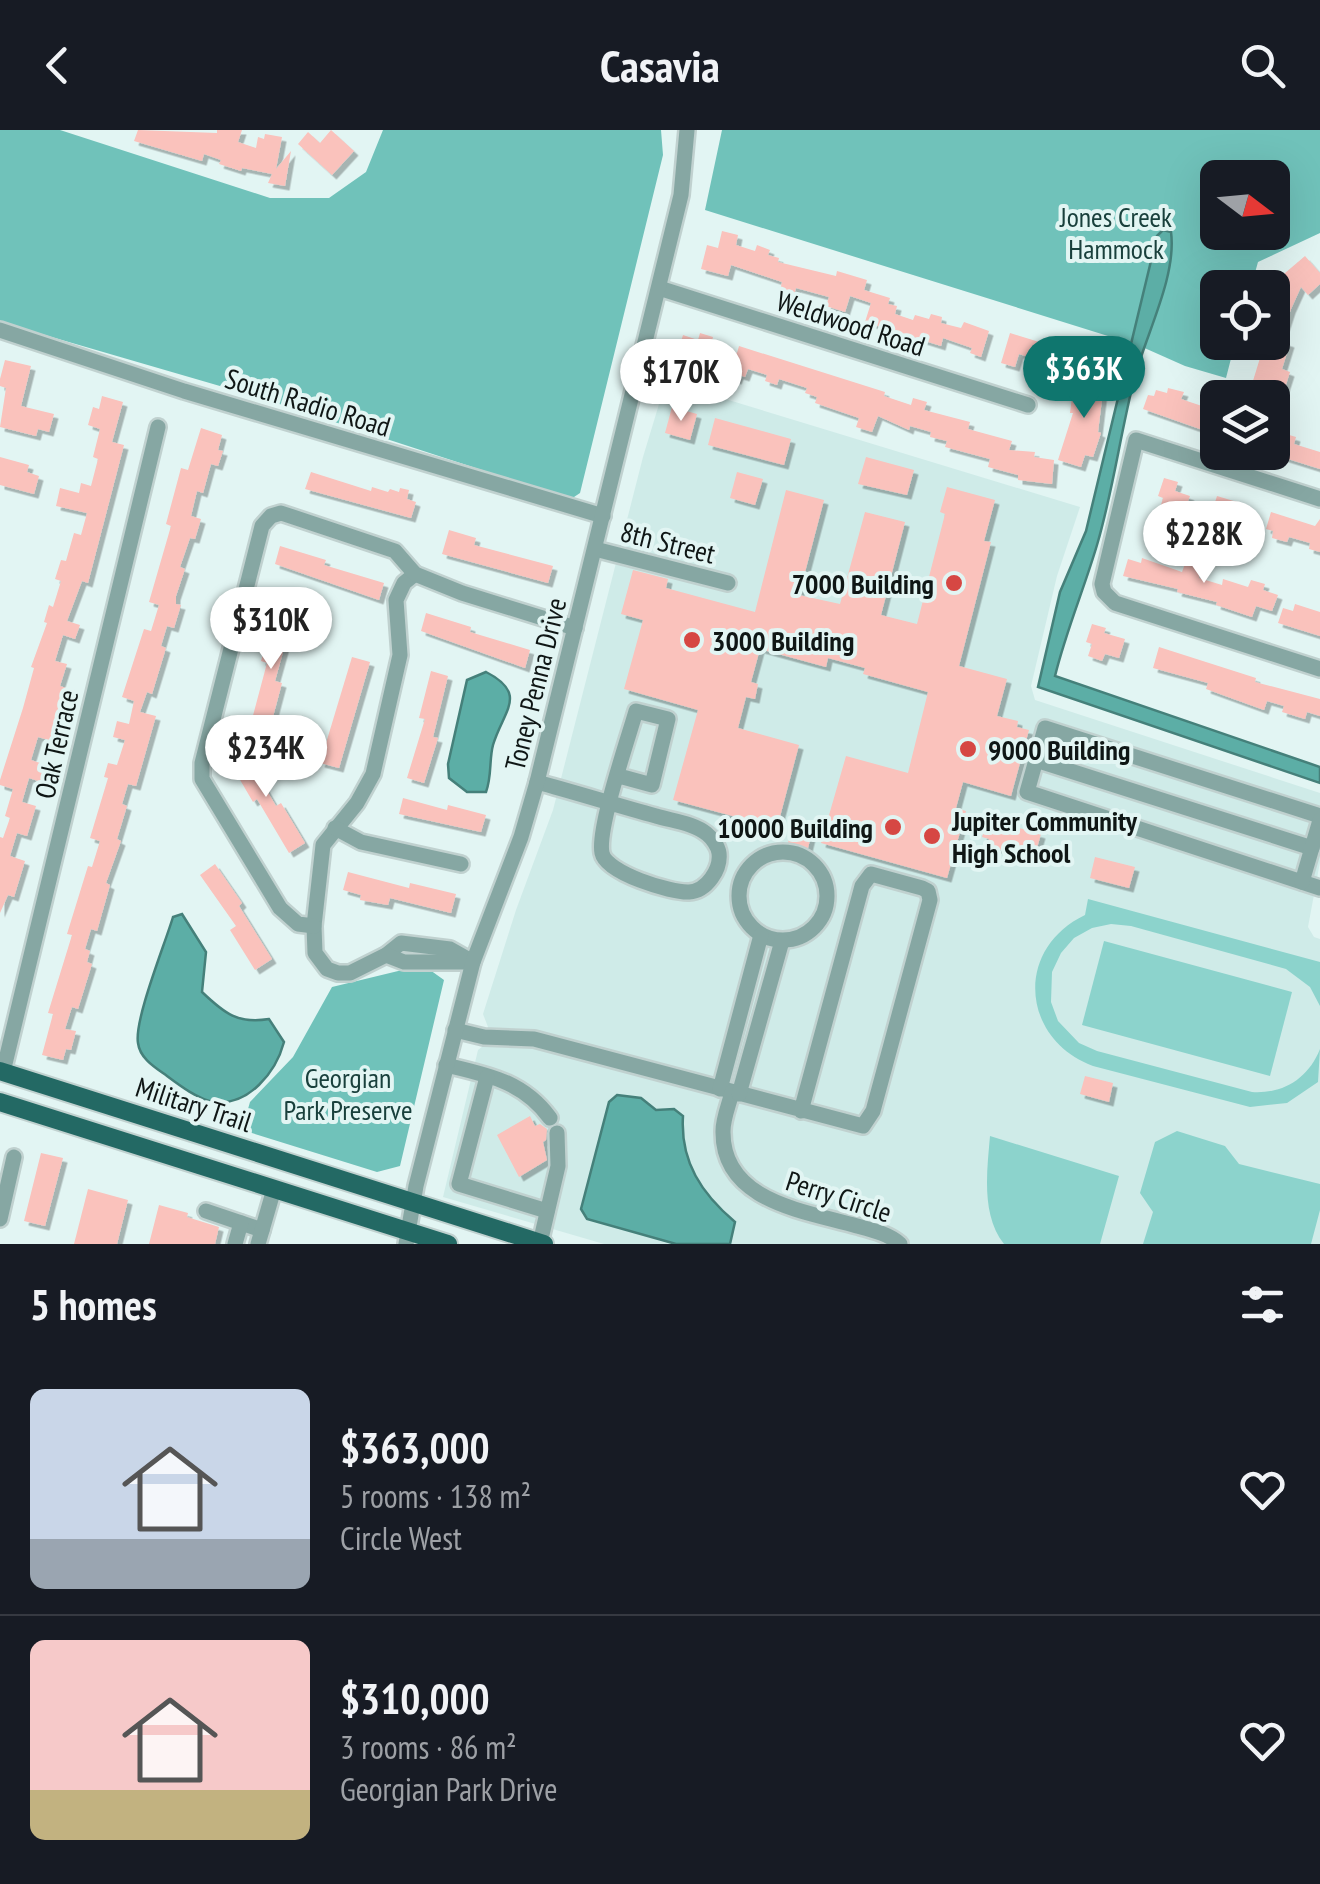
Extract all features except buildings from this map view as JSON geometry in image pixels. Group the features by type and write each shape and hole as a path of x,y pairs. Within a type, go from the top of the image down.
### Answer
{"main road":[{"name":"Military Trail","path":"2,1072 542,1243"},
{"name":"Military Trail","path":"0,1102 274,1189 407,1238 448,1244"}],"street":[{"name":"Toney Penna Drive","path":"407,1238 412,1201 474,962 537,782 682,195 688,130"},
{"name":"Weldwood Road","path":"659,288 1028,406"},
{"name":"South Radio Road","path":"0,330 184,391 603,516"},
{"name":"Oak Terrace","path":"2,1072 158,427"},
{"path":"1320,499 1136,440 1102,576 1104,592 1115,604 1320,669"},
{"path":"314,926 298,924 280,908 202,779 202,763 262,526 271,516 282,513 395,550 415,574 462,593 575,628"},
{"name":"8th Street","path":"594,549 728,583"},
{"path":"415,574 396,600 400,654 373,774 324,846 314,953 327,969 350,973 386,955 404,962 474,962"},
{"path":"537,782 610,803 705,832 720,856 714,875 705,886 690,892 620,874 602,854 602,832 610,803 619,776 636,710 668,719 652,785 619,776"},
{"path":"1302,882 1320,820 1317,815 1045,728 1027,792 1320,888"},
{"path":"1036,760 1312,848"},
{"path":"336,828 361,842 462,864"},
{"path":"784,852 800,855 822,877 826,907 811,930 782,941 761,935 744,918 738,897 740,884 751,865 766,855 784,852"},
{"path":"455,1030 484,1036 534,1038 730,1092 863,1126 868,1122 930,900 922,888 871,874 862,886 801,1110"},
{"name":"Perry Circle","path":"761,935 723,1126 724,1150 748,1188 769,1200 868,1229 900,1244"},
{"name":"Perry Circle","path":"730,1092 782,941"},
{"path":"446,1065 487,1076 535,1098 550,1118"},
{"path":"487,1076 459,1184 547,1211"},
{"path":"542,1243 558,1166 557,1134"},
{"path":"0,1218 14,1156"},
{"path":"206,1211 241,1223 260,1237 274,1189"},
{"path":"236,1244 241,1223"}],"shaded area":[{"path":"1163,230 1171,232 1172,249 1165,287 1134,380 1097,545 1055,676 1320,767 1320,783 1038,687 1060,592 1086,531 1157,236"},
{"name":"Jupiter Community High School","path":"666,381 1080,507 1057,576 1031,686 1035,700 1320,793 1320,862 1308,927 1320,939 1320,1244 604,1244 443,1197 478,1050 488,1042 483,1014 553,810"},
{"path":"486,672 507,688 509,704 493,745 486,792 467,792 449,778 448,764 467,680"},
{"path":"1088,899 1320,962 1320,1006 1310,987 1286,969 1131,926 1111,924 1074,938 1052,972 1051,1002 1058,1021 1079,1043 1252,1092 1293,1083 1309,1069 1320,1049 1318,1082 1287,1103 1250,1107 1093,1066 1069,1053 1051,1036 1040,1015 1035,993 1037,971 1046,949 1062,930 1085,915"},
{"path":"182,914 206,952 202,992 233,1016 269,1019 284,1042 268,1075 239,1099 208,1101 183,1088 149,1062 138,1043 141,1017 157,963 173,917"},
{"path":"1104,941 1292,992 1270,1076 1082,1025"},
{"path":"617,1095 641,1098 656,1110 674,1109 683,1116 689,1162 703,1188 735,1222 730,1244 676,1244 587,1219 581,1209 609,1102"},
{"path":"1177,1131 1225,1146 1239,1164 1320,1184 1320,1210 1311,1244 1143,1244 1153,1212 1140,1193 1155,1142"},
{"path":"990,1136 1119,1176 1100,1244 1004,1244 989,1206"}],"green space":[{"path":"0,130 60,130 270,198 329,198 366,172 383,130 661,130 663,155 580,493 571,499 261,398 0,322"},
{"name":"Jones Creek Hammock","path":"722,130 1320,130 1320,233 1290,247 1290,160 1200,160 1200,250 1284,250 1258,262 1256,270 1200,270 1200,360 1231,360 1226,378 1185,366 1140,346 705,210"},
{"name":"Georgian Park Preserve","path":"423,965 444,980 400,1166 377,1172 242,1130 250,1102 293,1057 332,987"}],"place":[{"name":"7000 Building","path":"954,583"},
{"name":"3000 Building","path":"692,640"},
{"name":"9000 Building","path":"968,749"},
{"name":"10000 Building","path":"893,827"},
{"name":"Jupiter Community High School","path":"932,836"}]}
